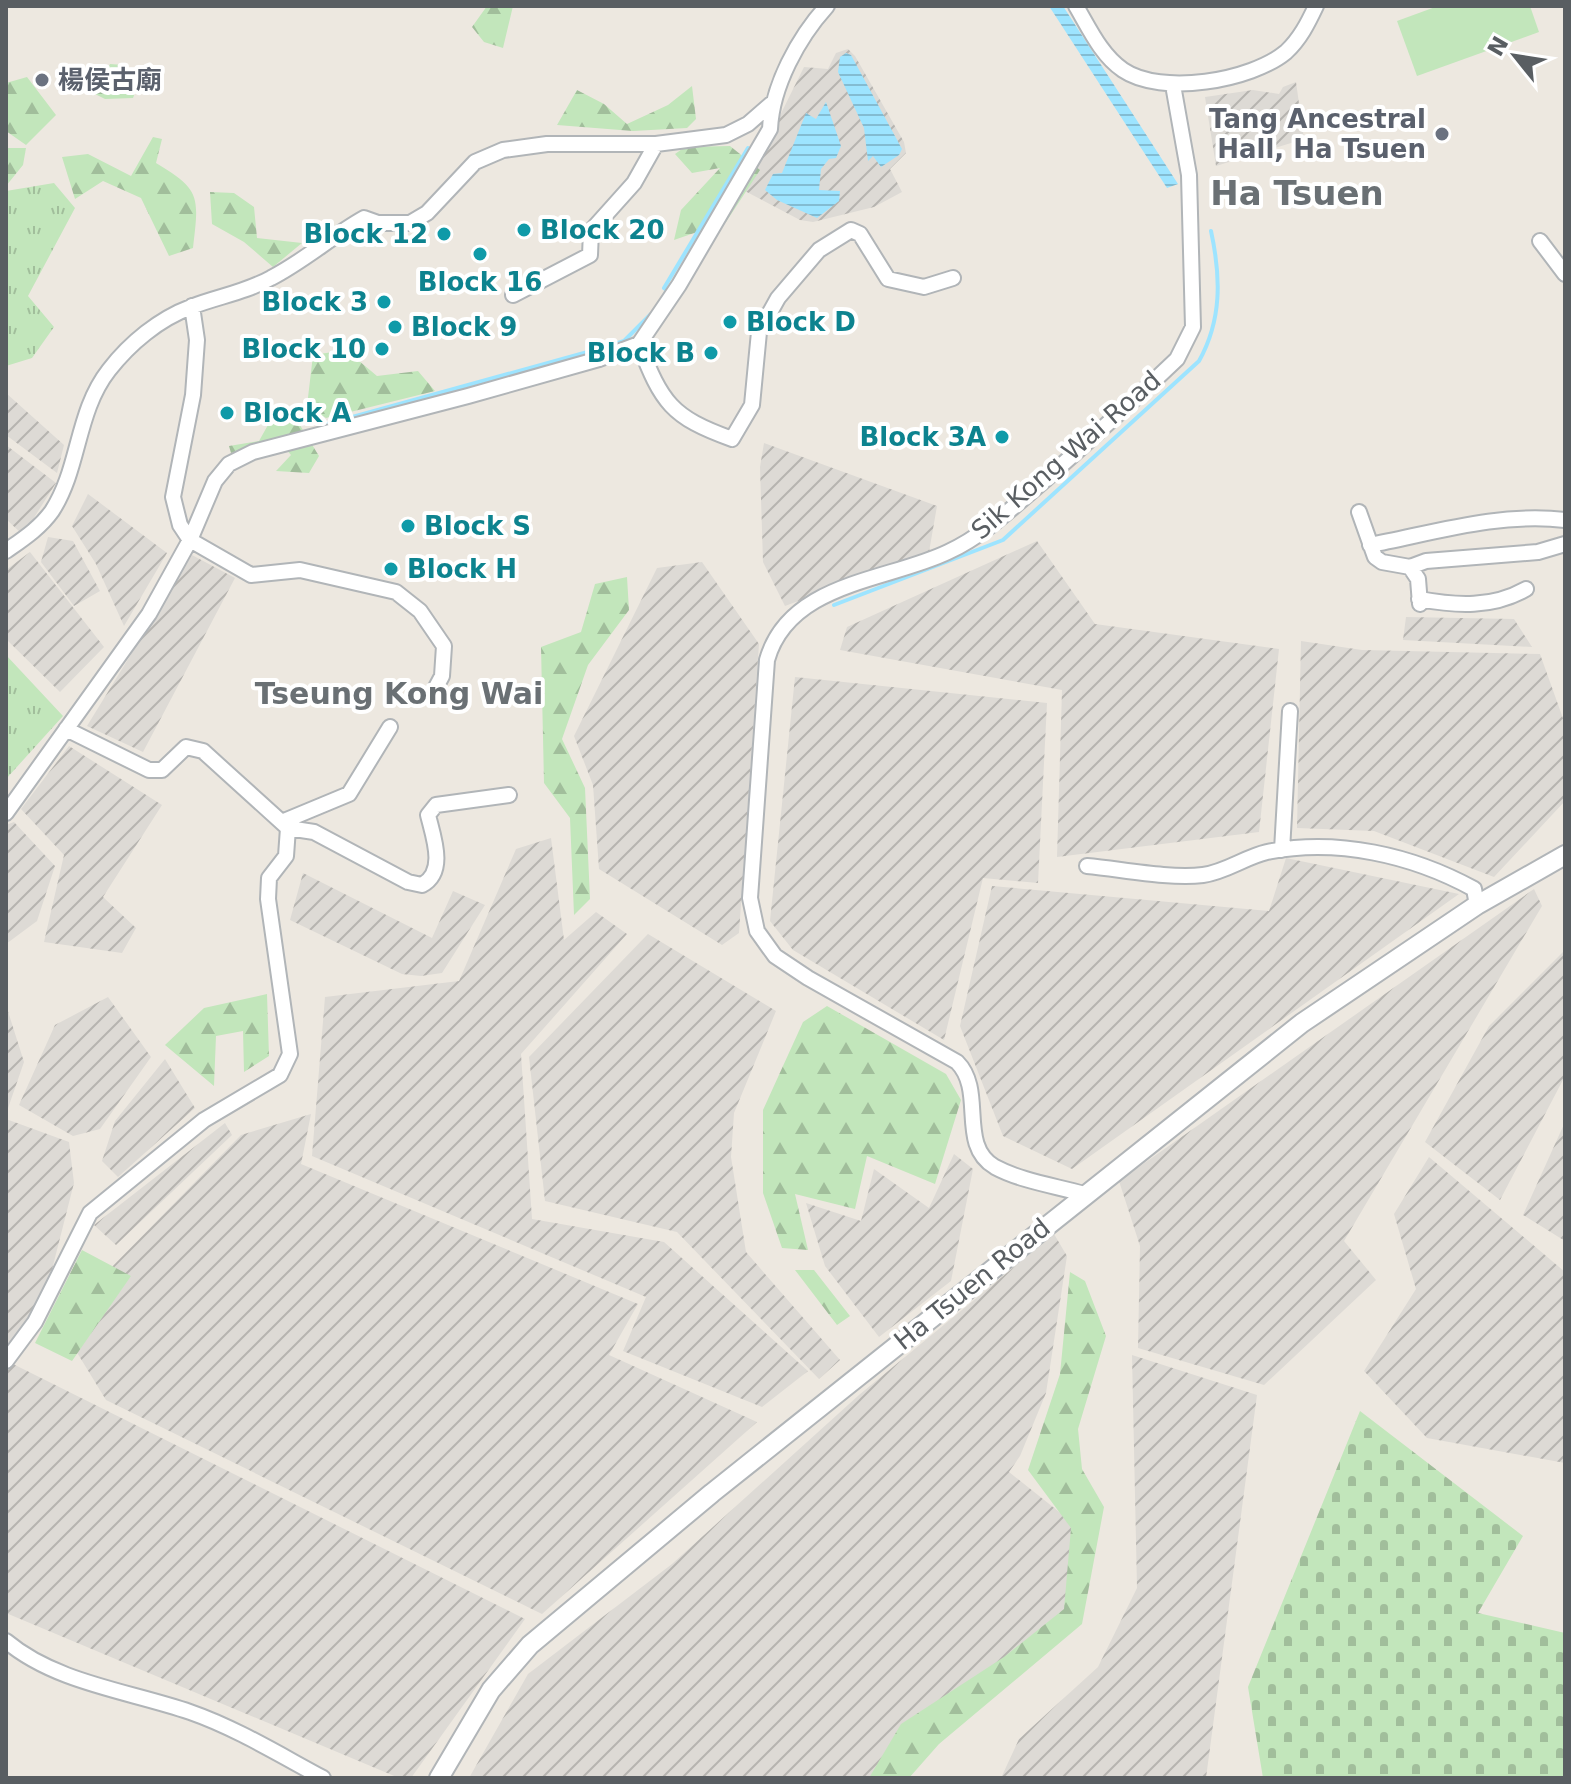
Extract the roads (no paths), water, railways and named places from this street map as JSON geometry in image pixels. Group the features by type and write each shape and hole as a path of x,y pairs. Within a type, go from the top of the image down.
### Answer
{"street":[{"path":"6,551 36,530 51,512 65,481 82,417 109,369 161,322 192,306 238,295 275,276 328,238 364,218 378,223 410,223 427,213 475,162 503,150 547,144 656,144 726,135 748,124 771,104 805,36 827,6"},
{"path":"1076,6 1107,54 1120,68 1146,81 1173,85 1244,72 1270,63 1298,39 1316,6"},
{"name":"Sik Kong Wai Road","path":"1084,1194 993,1166 975,1145 971,1082 957,1062 808,978 775,956 757,931 750,898 767,660 779,634 808,606 850,583 951,551 1005,515 1177,359 1193,327 1189,175 1173,85"},
{"path":"6,813 137,633 190,540 215,481 229,464 238,458 599,359 639,344 679,285 770,129 771,104"},
{"path":"513,295 590,255 591,231 634,183 656,144"},
{"path":"639,344 657,389 670,408 687,422 732,439 752,405 759,332 778,298 819,250 851,230 860,234 888,279 924,287 953,278"},
{"path":"1540,241 1558,253 1565,274"},
{"path":"192,306 197,340 193,395 173,497 180,525 190,540 251,575 300,570 396,592 420,611 444,646 442,676 434,691"},
{"path":"1359,512 1375,557 1382,562 1410,567 1426,561 1538,552 1565,544"},
{"path":"1370,545 1502,520 1540,517 1565,520"},
{"path":"1410,567 1418,579 1420,602 1476,604 1507,600 1526,589"},
{"path":"1282,850 1290,711"},
{"path":"286,825 349,794 390,727"},
{"path":"66,729 149,770 162,770 186,747 203,751 286,825 314,832 408,882 422,885 434,872 437,855 428,815 431,809 436,805 509,795"},
{"path":"6,1361 35,1322 90,1213 101,1201 128,1185 204,1120 286,1070 290,1054 288,1026 268,899 269,878 286,856 286,825"},
{"path":"1087,866 1201,875 1262,853 1307,846 1345,849 1406,860 1474,889 1477,905"},
{"name":"Ha Tsuen Road","path":"439,1778 491,1690 530,1645 712,1493 1302,1023 1477,905 1565,855"},
{"path":"6,1641 24,1656 49,1669 192,1713 323,1778"}],"water":[{"path":"1049,6 1063,6 1178,184 1167,188"},
{"path":"846,53 851,55 902,149 899,155 881,167 873,156 868,161 864,128 838,72 840,57"},
{"path":"826,102 841,146 836,158 829,159 821,169 819,190 840,191 839,201 817,218 777,200 765,190 773,174 782,173 806,113 816,119"}],"waterway":[{"path":"665,294 667,290 664,288 748,148"},
{"path":"834,605 1003,540 1199,361 1207,346 1216,314 1217,265 1211,231"},
{"path":"320,426 624,341 651,314"}],"place":[{"name":"楊侯古廟","path":"42,80"},
{"name":"Tang Ancestral Hall, Ha Tsuen","path":"1442,134"},
{"name":"Block 20","path":"524,230"},
{"name":"Block 12","path":"444,234"},
{"name":"Block 16","path":"480,254"},
{"name":"Block 3","path":"384,302"},
{"name":"Block D","path":"730,322"},
{"name":"Block 9","path":"395,327"},
{"name":"Block 10","path":"382,349"},
{"name":"Block B","path":"711,353"},
{"name":"Block A","path":"227,413"},
{"name":"Block 3A","path":"1002,437"},
{"name":"Block S","path":"408,526"},
{"name":"Block H","path":"391,569"}],"district":[{"name":"Ha Tsuen","path":"1297,193"},
{"name":"Tseung Kong Wai","path":"399,693"}]}
